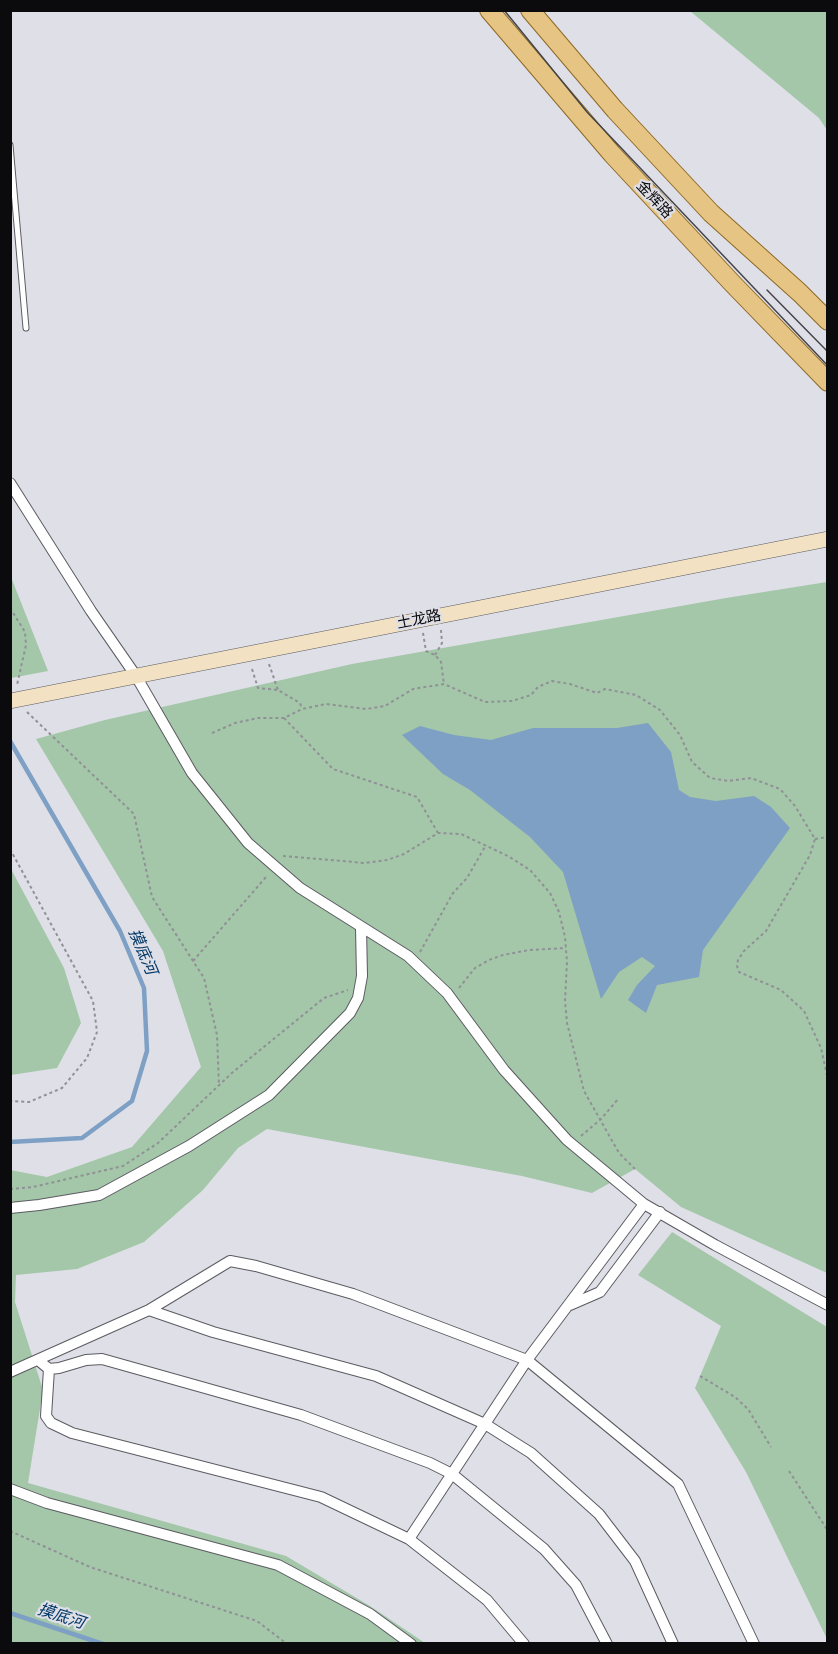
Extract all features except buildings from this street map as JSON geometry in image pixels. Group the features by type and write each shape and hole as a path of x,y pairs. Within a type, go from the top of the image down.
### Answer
{"main road":[{"name":"金辉路","path":"489,10 612,154 828,382"},
{"path":"530,10 615,110 711,213 828,321"}],"street":[{"path":"10,483 91,611 136,676 192,773 248,843 300,888 414,962 452,1000 504,1070 572,1144 644,1204 828,1305"},
{"name":"土龙路","path":"13,700 828,539"},
{"path":"10,1208 99,1195 189,1146 269,1095 350,1013 358,998 360,986 361,928"},
{"path":"409,1539 527,1360 644,1204"},
{"path":"570,1305 600,1292 660,1212"},
{"path":"10,1372 148,1310 230,1261 256,1266 353,1294 527,1360 678,1484 753,1644"},
{"path":"148,1310 213,1332 376,1376 485,1424 531,1453 599,1514 635,1561 673,1644"},
{"path":"49,1370 86,1360 102,1359 302,1415 430,1463 452,1474 544,1549 576,1585 607,1644"},
{"path":"38,1360 49,1370"},
{"path":"49,1370 45,1416 51,1423 72,1433 321,1497 409,1539 487,1600 524,1644"},
{"path":"10,1489 47,1503 278,1565 370,1614 411,1644"}],"lane":[{"path":"10,145 26,328"}],"path":[{"path":"10,609 25,632 26,645 13,700 134,814 152,897 204,978 217,1035 219,1086"},
{"path":"435,655 442,643 440,616"},
{"path":"421,620 426,651 435,655 441,662 444,684"},
{"path":"265,650 278,690"},
{"path":"247,654 258,688 278,690 300,703 302,709"},
{"path":"212,734 236,723 258,718 284,718 302,709 326,704 366,709 385,706 412,689 444,684 485,702 512,701 531,695 538,687 552,681 597,693 605,689 636,694 660,710 680,735 692,762 710,778 728,782 751,778 780,789 795,806 815,839 810,855 766,931 744,951 737,966 739,972 781,990 804,1011 821,1048 828,1080"},
{"path":"284,718 333,769 417,797 438,833"},
{"path":"193,961 284,855 356,863 387,860 404,854 438,833 461,834 486,845 530,870 550,893 559,912 566,948 567,1023 584,1091 601,1119 606,1134 619,1153 635,1169"},
{"path":"815,839 828,837"},
{"path":"414,962 453,893 467,878 486,845"},
{"path":"10,849 93,1001 97,1032 87,1058 62,1088 29,1102 10,1101"},
{"path":"452,1000 463,981 475,968 489,960 529,950 566,948"},
{"path":"10,1189 33,1187 123,1166 158,1143 219,1086 324,998 360,986"},
{"path":"572,1144 601,1119 620,1098"},
{"path":"700,1376 735,1397 748,1409 771,1447"},
{"path":"789,1471 827,1530"},
{"path":"10,1532 90,1568 257,1622 287,1644"}],"green space":[{"path":"690,11 827,11 827,130 819,118"},
{"path":"11,577 48,671 11,678"},
{"path":"827,582 827,1273 681,1207 635,1169 592,1193 522,1176 267,1129 238,1148 203,1190 144,1242 77,1269 16,1275 15,1302 43,1390 28,1483 286,1556 370,1606 425,1643 11,1643 10,1170 47,1177 132,1147 201,1067 163,951 36,739 105,720 352,664"},
{"path":"11,869 64,968 81,1023 57,1068 11,1075"},
{"path":"672,1232 827,1327 827,1639 746,1472 695,1388 721,1326 638,1275"}],"water":[{"path":"648,723 671,752 679,790 690,797 716,801 754,796 771,807 790,828 703,950 699,977 657,985 646,1013 628,1000 637,985 655,966 642,957 619,972 601,999 563,872 530,837 470,790 443,774 402,735 420,726 454,735 491,740 533,728 617,728"}],"waterway":[{"name":"摸底河","path":"10,741 120,931 144,988 147,1051 132,1101 82,1138 10,1142"},
{"name":"摸底河","path":"10,1613 103,1644"}],"tram line":[{"path":"504,10 587,112 828,366"},
{"path":"767,290 828,352"}]}
